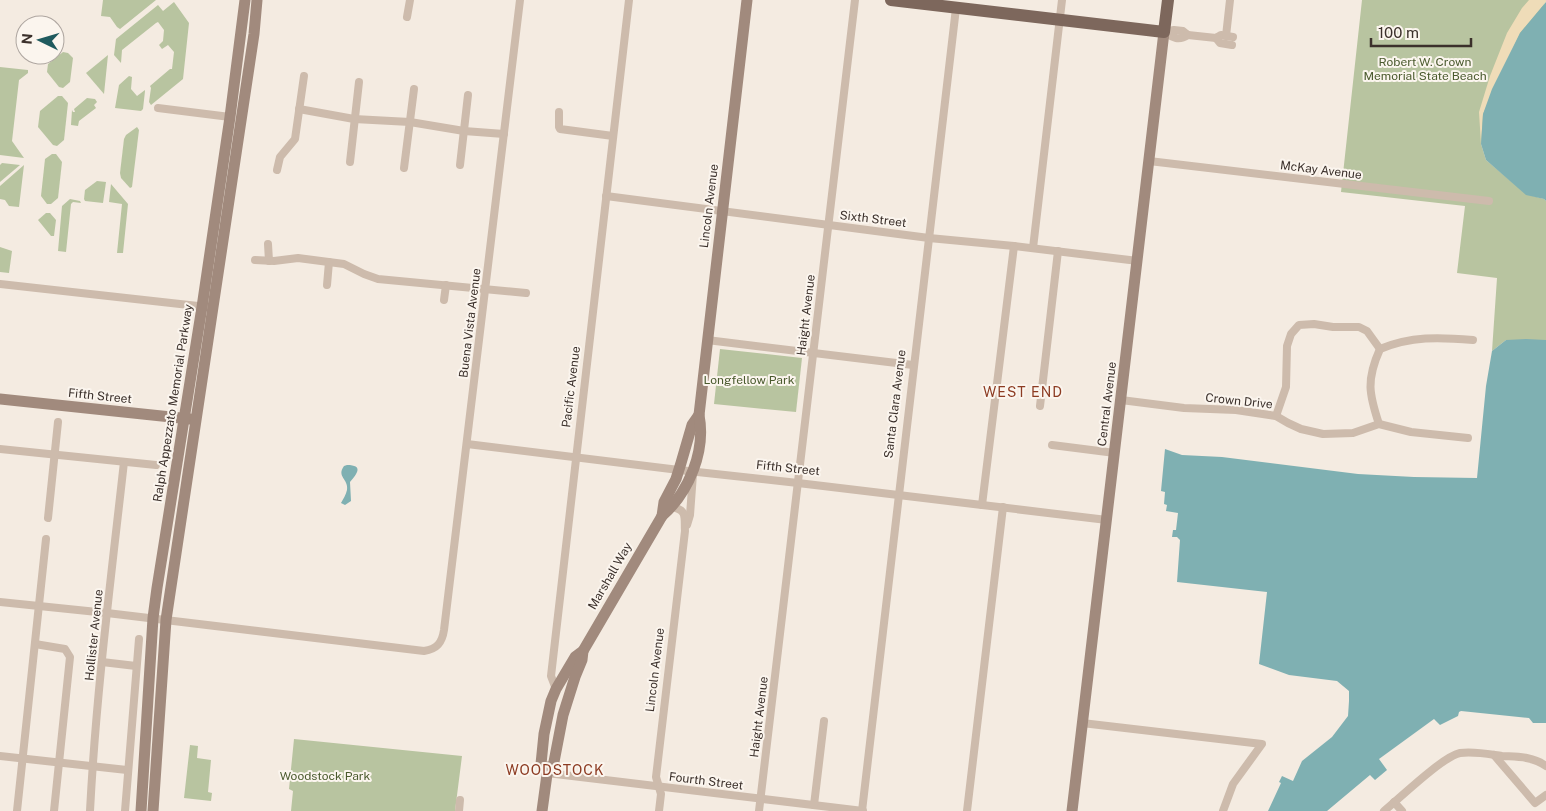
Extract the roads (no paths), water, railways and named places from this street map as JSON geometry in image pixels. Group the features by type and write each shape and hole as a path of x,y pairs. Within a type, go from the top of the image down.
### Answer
{"main road":[{"path":"891,0 956,4 1060,20 1164,32"},
{"name":"Central Avenue","path":"1164,32 1168,0"}],"street":[{"name":"Ralph Appezzato Memorial Parkway","path":"153,811 166,620 196,420 230,117 246,0"},
{"name":"Ralph Appezzato Memorial Parkway","path":"141,811 153,618 184,419 208,307 254,34 257,0"},
{"path":"407,17 410,0"},
{"name":"Buena Vista Avenue","path":"166,620 424,651 438,646 443,639 520,0"},
{"name":"Pacific Avenue","path":"556,689 551,676 629,0"},
{"name":"Lincoln Avenue","path":"684,531 690,515 694,483 693,472 701,425 699,415 707,340 747,0"},
{"name":"Haight Avenue","path":"759,811 855,0"},
{"path":"1033,248 1062,0"},
{"path":"1164,32 1174,30 1183,31 1188,35 1216,38 1220,35 1230,39 1230,0"},
{"name":"Santa Clara Avenue","path":"862,811 956,4"},
{"name":"Central Avenue","path":"1072,811 1164,32"},
{"path":"278,170 280,157 295,139 304,76"},
{"path":"350,162 359,82"},
{"path":"404,168 414,89"},
{"path":"460,165 468,95"},
{"path":"158,108 230,117"},
{"path":"300,109 354,119 410,122 464,131 504,134"},
{"path":"559,112 560,129 613,136"},
{"name":"McKay Avenue","path":"1149,160 1489,201"},
{"name":"Sixth Street","path":"606,196 929,238 1138,261"},
{"path":"268,244 269,261"},
{"path":"982,505 1014,246"},
{"path":"1040,406 1058,251"},
{"path":"255,260 269,261 298,258 344,264 378,279 526,293"},
{"path":"327,285 329,262"},
{"path":"0,284 208,307"},
{"path":"444,300 446,285"},
{"path":"1276,416 1286,387 1287,346 1291,334 1299,325 1359,327 1367,331 1380,349"},
{"path":"1380,349 1411,339 1454,338 1473,340"},
{"path":"707,340 913,365"},
{"path":"1380,349 1370,379 1372,401 1379,424 1420,433 1468,438"},
{"name":"Fifth Street","path":"0,399 196,420"},
{"name":"Crown Drive","path":"1121,400 1184,408 1236,410 1276,416 1301,429 1322,434 1353,433 1379,424"},
{"name":"Lincoln Avenue","path":"679,470 692,424 699,415"},
{"path":"48,518 58,422"},
{"path":"690,434 693,472"},
{"name":"Fifth Street","path":"467,444 1107,520"},
{"path":"1052,445 1115,453"},
{"path":"0,449 156,465"},
{"name":"Hollister Avenue","path":"90,811 92,766 102,662 124,462"},
{"name":"Marshall Way","path":"662,516 664,502 679,470"},
{"name":"Marshall Way","path":"556,689 575,657 583,651 662,516 672,507 693,472"},
{"name":"Lincoln Avenue","path":"659,811 661,794 656,777 684,531 684,513 682,510 672,507"},
{"path":"967,811 1003,508"},
{"path":"17,811 46,539"},
{"path":"0,602 166,620"},
{"path":"125,811 138,639"},
{"path":"35,644 65,648 70,657 54,811"},
{"name":"Marshall Way","path":"547,773 553,767 558,733 568,696 582,660 583,651"},
{"path":"102,662 136,666"},
{"path":"542,811 552,731 559,696 556,689"},
{"path":"814,805 824,721"},
{"path":"1082,723 1262,744 1233,784 1223,811"},
{"path":"1384,811 1451,756 1465,752 1523,757 1546,766"},
{"path":"1494,755 1535,803 1546,794"},
{"path":"0,756 127,770"},
{"name":"Fourth Street","path":"547,773 862,811"},
{"path":"459,811 460,800"},
{"path":"1394,802 1402,811"}],"water":[{"path":"1546,2 1546,201 1526,195 1486,160 1481,144 1483,114 1492,89 1520,33"},
{"path":"1506,340 1546,340 1546,723 1533,723 1529,718 1461,711 1458,716 1440,725 1434,719 1379,759 1387,770 1375,780 1370,775 1327,811 1268,811 1281,783 1279,782 1282,776 1293,781 1302,761 1332,737 1348,716 1349,691 1337,681 1289,675 1259,664 1267,592 1177,582 1180,540 1177,537 1172,537 1173,530 1176,530 1178,513 1166,511 1167,505 1164,504 1165,492 1161,491 1165,449 1182,455 1222,457 1358,474 1477,478 1486,386 1492,351"},
{"path":"352,465 358,470 350,482 351,501 345,505 341,503 346,494 347,486 341,473 344,466"}],"district":[{"name":"WEST END","path":"1023,392"},
{"name":"WOODSTOCK","path":"555,770"}],"park label":[{"name":"Robert W. Crown Memorial State Beach","path":"1425,69"},
{"name":"Longfellow Park","path":"749,380"},
{"name":"Woodstock Park","path":"325,776"}]}
